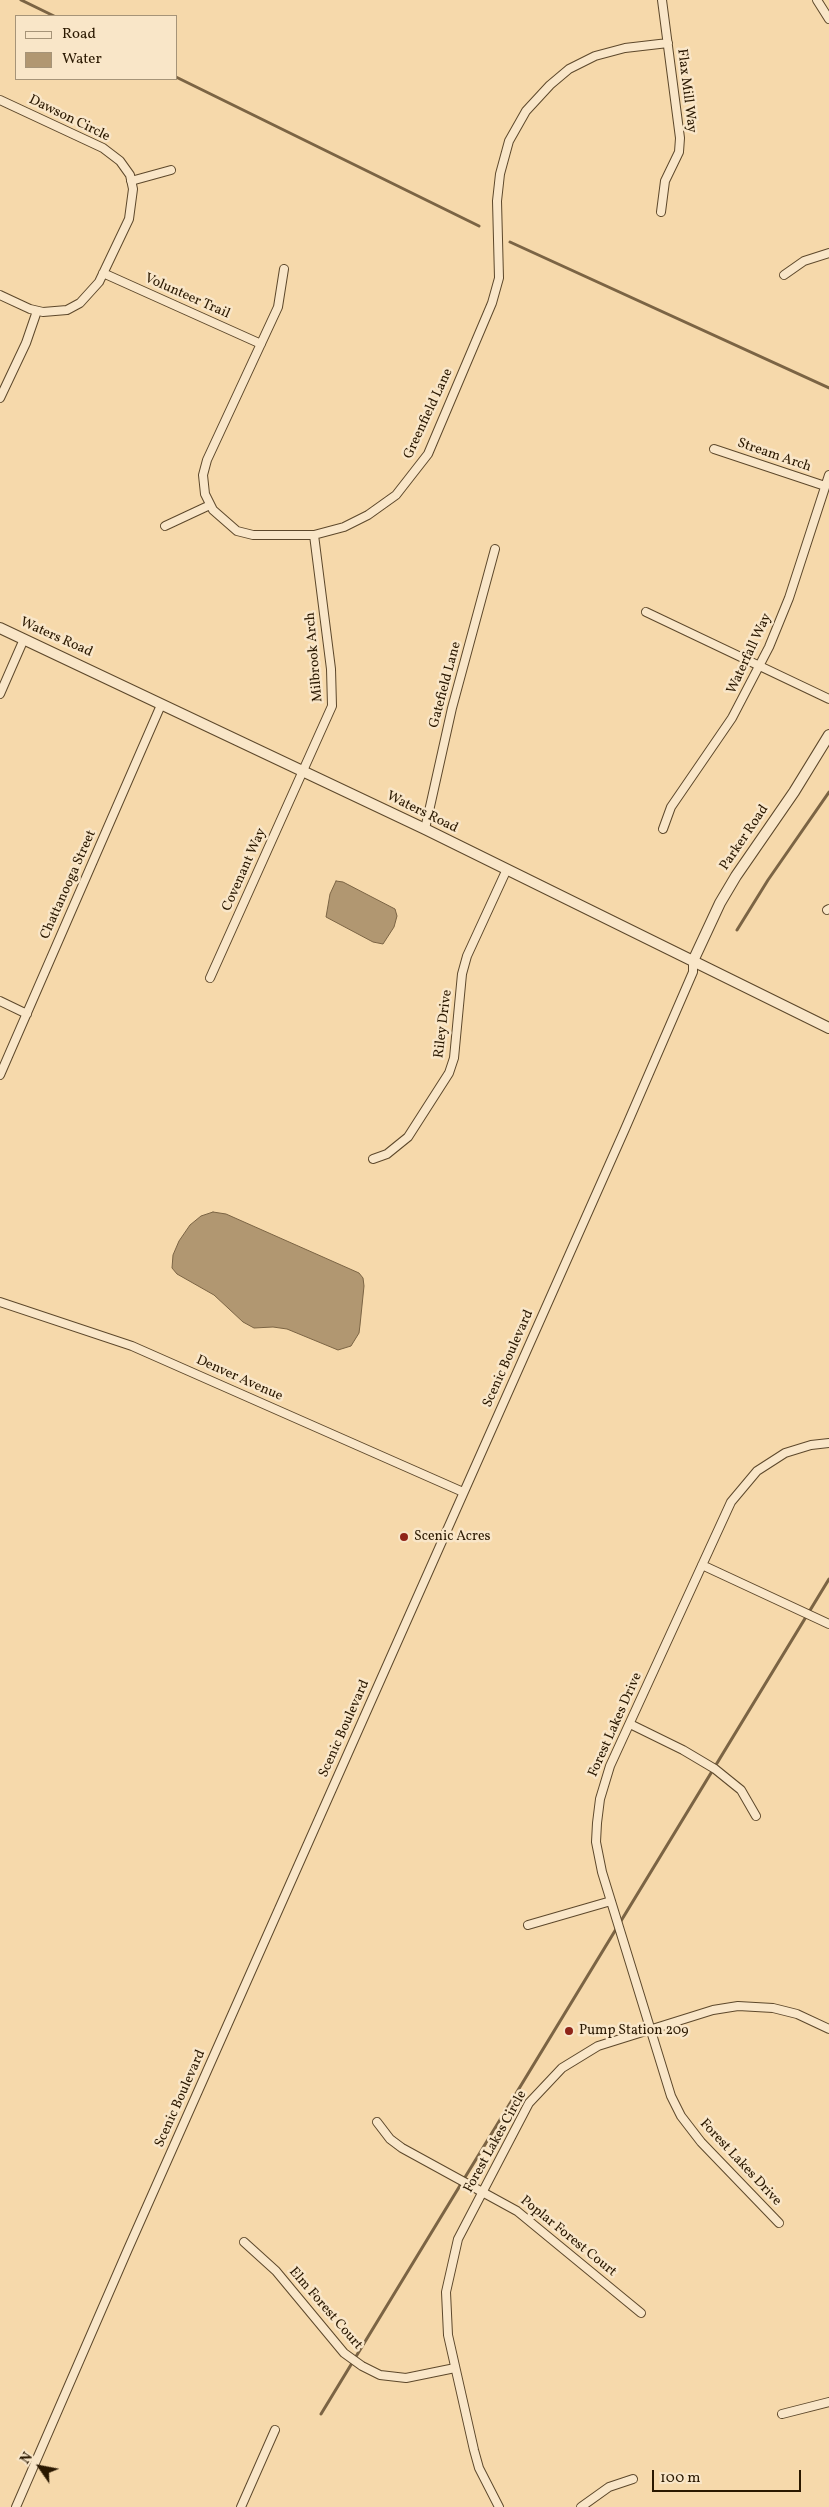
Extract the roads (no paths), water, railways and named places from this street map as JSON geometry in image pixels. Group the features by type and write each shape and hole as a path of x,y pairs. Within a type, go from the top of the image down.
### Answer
{"street":[{"name":"Flax Mill Way","path":"661,212 665,181 679,152 680,138 662,0"},
{"path":"817,0 829,19"},
{"name":"Greenfield Lane","path":"284,269 278,307 207,460 203,475 205,494 210,505 224,521 237,531 270,536 314,535 368,516 396,495 428,454 492,303 499,278 497,201 500,174 509,141 526,111 550,85 570,69 594,56 625,48 668,43"},
{"name":"Dawson Circle","path":"0,100 103,148 120,161 131,181"},
{"path":"0,295 37,311 53,312 67,310 80,303 90,293 103,273 129,219 133,189 131,181 171,170"},
{"path":"784,275 804,261 829,253"},
{"name":"Volunteer Trail","path":"103,273 260,344"},
{"path":"0,398 26,343 37,311"},
{"name":"Stream Arch","path":"714,449 825,486"},
{"name":"Waterfall Way","path":"663,829 675,801 732,718 760,665 789,598 829,474"},
{"path":"165,526 210,505"},
{"name":"Milbrook Arch","path":"303,771 328,719 333,695 314,535"},
{"name":"Gatefield Lane","path":"424,829 452,708 495,549"},
{"path":"646,612 829,699"},
{"name":"Waters Road","path":"0,628 102,674 162,706 507,869 829,1028"},
{"path":"0,694 24,639"},
{"name":"Chattanooga Street","path":"0,1075 162,706"},
{"name":"Parker Road","path":"693,961 720,903 736,876 794,792 829,735"},
{"name":"Covenant Way","path":"210,978 303,771"},
{"name":"Riley Drive","path":"372,1159 387,1154 408,1137 450,1073 454,1058 462,974 467,956 507,869"},
{"name":"Scenic Boulevard","path":"16,2507 128,2249 625,1129 693,972 693,961"},
{"path":"0,1002 27,1014"},
{"name":"Denver Avenue","path":"0,1302 132,1346 463,1492"},
{"name":"Forest Lakes Drive","path":"779,2223 701,2142 681,2116 665,2081 651,2029 611,1901 596,1842 597,1823 604,1780 732,1502 757,1471 785,1452 797,1448 829,1443"},
{"path":"702,1565 829,1624"},
{"path":"630,1724 683,1750 715,1769 741,1790 756,1816"},
{"path":"528,1925 611,1901"},
{"name":"Forest Lakes Circle","path":"499,2507 479,2468 455,2368 447,2318 449,2271 458,2239 529,2103 562,2068 598,2046 713,2010 738,2006 756,2006 796,2014 829,2029"},
{"name":"Poplar Forest Court","path":"377,2122 390,2139 402,2148 518,2211 641,2313"},
{"name":"Elm Forest Court","path":"244,2242 276,2271 344,2353 362,2366 380,2376 406,2378 455,2368"},
{"path":"782,2414 829,2402"},
{"path":"241,2507 275,2430"},
{"path":"581,2507 609,2487 633,2479"}],"water":[{"path":"336,881 343,882 395,909 397,916 394,927 383,944 373,942 326,917 330,894"},
{"path":"213,1212 226,1214 359,1273 363,1278 364,1286 360,1325 359,1333 351,1346 338,1350 287,1329 273,1327 254,1328 243,1322 214,1295 177,1274 172,1268 173,1255 179,1241 190,1225 201,1216"}],"waterway":[{"path":"21,0 52,15"},
{"path":"178,78 479,226"},
{"path":"510,242 829,388"},
{"path":"737,930 768,880 829,792"},
{"path":"321,2414 829,1579"}],"place":[{"name":"Scenic Acres","path":"404,1537"},
{"name":"Pump Station 209","path":"569,2031"}]}
